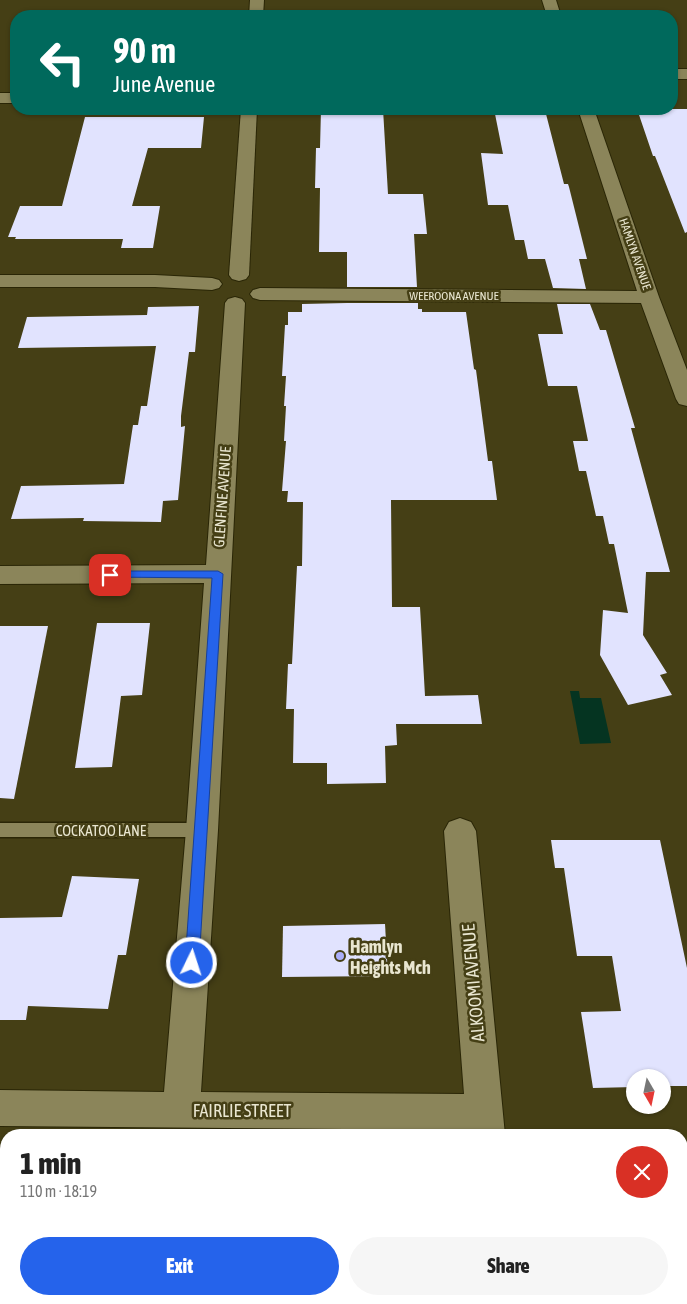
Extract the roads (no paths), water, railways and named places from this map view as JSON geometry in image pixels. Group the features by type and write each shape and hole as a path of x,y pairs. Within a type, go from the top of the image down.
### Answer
{"street":[{"path":"239,275 249,115"},
{"name":"HAMLYN AVENUE","path":"588,115 649,296 687,399"},
{"path":"0,281 155,281 212,284 223,278 239,275 254,278 259,282 262,290 247,299"},
{"name":"WEEROONA AVENUE","path":"212,284 210,293 219,300 649,296"},
{"name":"GLENFINE AVENUE","path":"181,1110 202,830 218,574 247,299"},
{"path":"0,575 218,574"},
{"name":"ALKOOMI AVENUE","path":"460,831 485,1124"},
{"name":"FAIRLIE STREET","path":"0,1108 181,1110 485,1124"}],"lane":[{"name":"COCKATOO LANE","path":"0,830 202,830"}],"place":[{"name":"Hamlyn Heights Mch","path":"340,956"}]}
